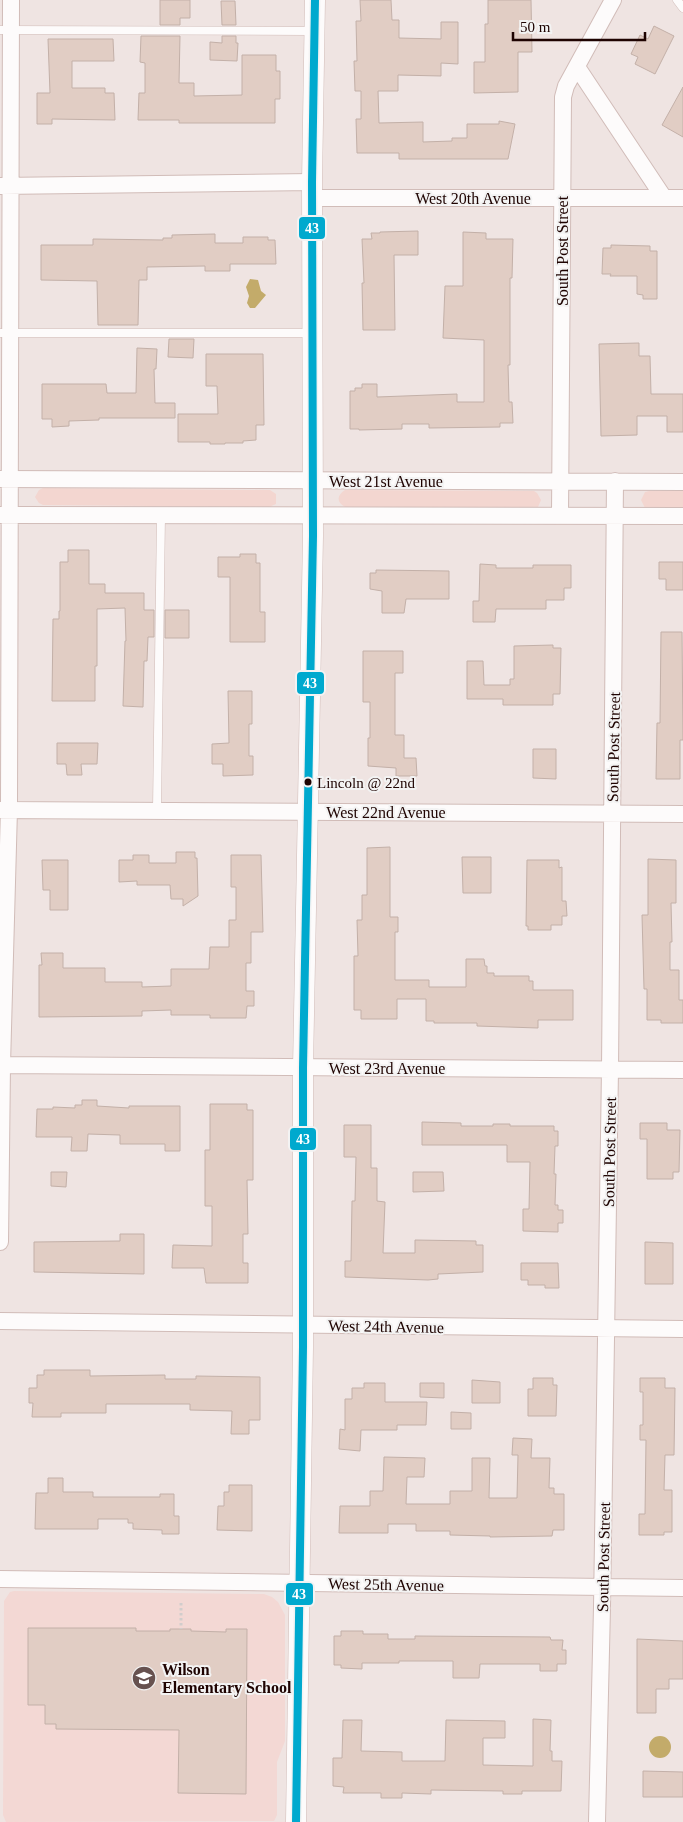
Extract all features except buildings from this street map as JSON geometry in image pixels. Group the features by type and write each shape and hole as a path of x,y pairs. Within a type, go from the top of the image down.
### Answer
{"street":[{"path":"0,1242 4,810 6,30 11,0"},
{"path":"296,1822 303,1325 303,1068 313,515 312,190 315,0"},
{"name":"South Post Street","path":"560,515 562,97 566,86 613,0"},
{"path":"577,67 664,198"},
{"name":"West 20th Avenue","path":"5,186 312,190 562,198 683,198"},
{"name":"West 21st Avenue","path":"5,479 683,482"},
{"name":"South Post Street","path":"597,1822 610,1069 615,481"},
{"path":"5,515 683,516"},
{"name":"West 22nd Avenue","path":"4,810 683,814"},
{"name":"West 23rd Avenue","path":"2,1065 683,1070"},
{"name":"West 24th Avenue","path":"0,1321 683,1329"},
{"name":"West 25th Avenue","path":"0,1579 683,1588"}],"lane":[{"path":"677,0 683,8"},
{"path":"6,30 314,32"},
{"path":"5,333 313,333"},
{"path":"157,810 161,515"}],"path":[{"path":"181,1603 181,1629"}],"shaded area":[{"path":"250,279 258,280 261,291 266,295 255,308 250,308 247,303 249,296 246,287"},
{"path":"43,488 270,490 276,494 276,504 269,507 43,505 35,497 39,490"},
{"path":"345,490 534,491 541,500 538,507 534,508 345,507 340,503 339,498 340,494"},
{"path":"683,491 683,510 645,508 641,500 645,492"},
{"name":"Wilson Elementary School","path":"10,1592 264,1594 278,1602 285,1615 285,1741 277,1762 277,1815 274,1821 6,1822 3,1815 4,1601"},
{"path":"660,1736 668,1739 671,1747 668,1755 660,1758 652,1755 649,1747 652,1739"}],"transit line":[{"name":"43","path":"296,1822 303,1347 303,1068 313,536 312,182 315,0"}],"place":[{"name":"Lincoln @ 22nd","path":"308,782"},
{"name":"Wilson Elementary School","path":"144,1678"}]}
